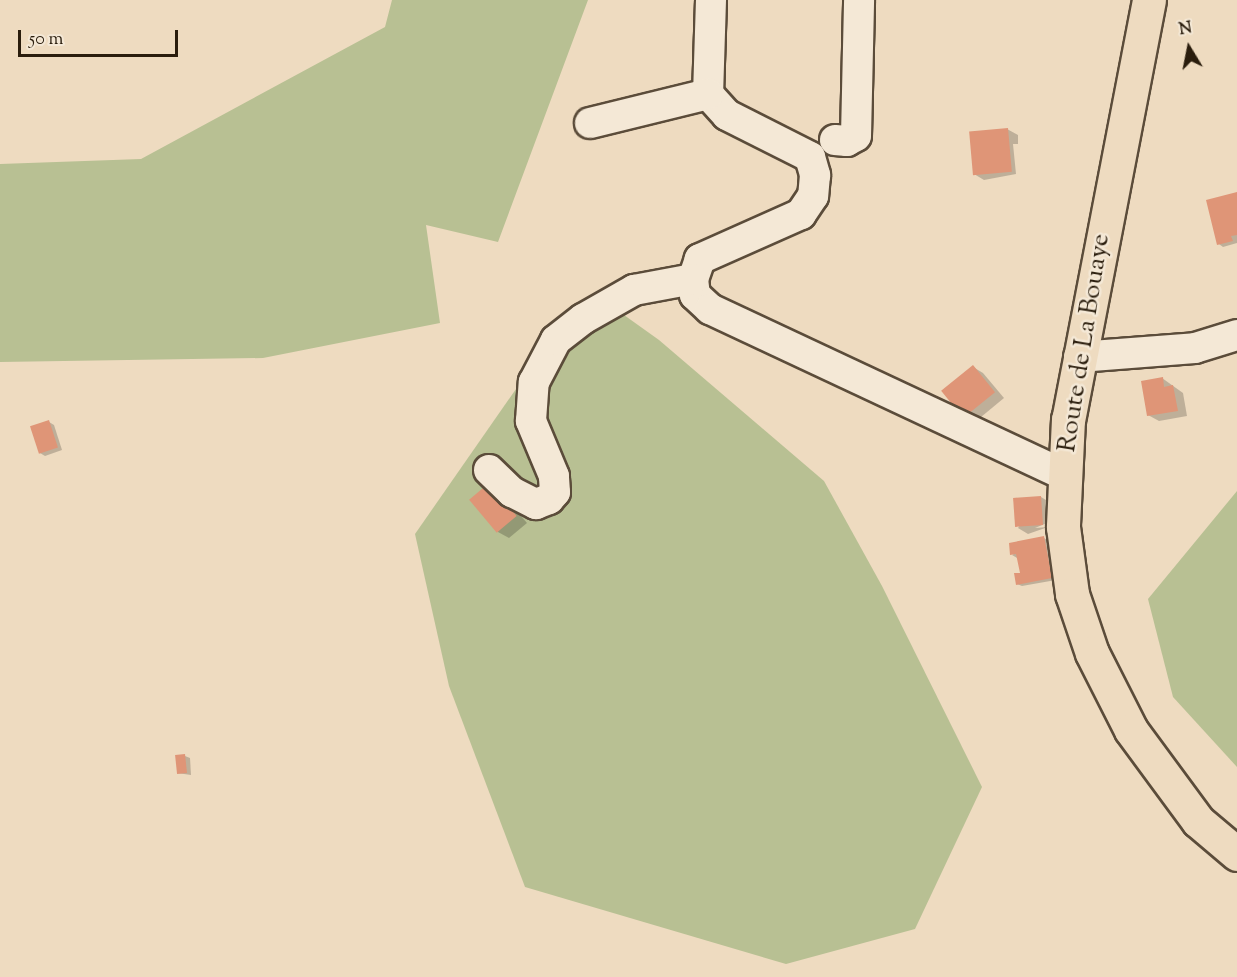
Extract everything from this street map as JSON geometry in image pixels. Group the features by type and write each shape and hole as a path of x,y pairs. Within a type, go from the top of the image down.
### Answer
{"main road":[{"name":"Route de La Bouaye","path":"1149,0 1068,418 1063,527 1072,594 1092,654 1131,730 1198,821 1237,854"}],"street":[{"path":"711,0 708,94 727,115 810,157 815,175 813,196 801,214 700,259 693,279 695,295 710,309 1065,475"},
{"path":"835,140 847,141 856,136 859,0"},
{"path":"590,123 708,94"},
{"path":"489,470 512,492 536,504 549,499 555,492 554,476 531,421 534,382 556,340 583,319 634,290 693,279"},
{"path":"1079,357 1195,348 1237,335"}],"green space":[{"path":"392,0 588,0 498,242 426,225 440,323 263,358 0,362 0,164 141,159 385,27"},
{"path":"610,305 659,340 824,481 882,586 982,787 915,929 786,964 525,887 449,686 415,534 516,389"},
{"path":"1237,491 1237,767 1173,697 1148,599"}],"building":[{"path":"1008,128 1012,172 973,175 969,131"},
{"path":"1237,192 1237,235 1231,236 1233,241 1217,245 1206,200"},
{"path":"973,365 995,392 963,418 941,391"},
{"path":"1163,377 1164,387 1173,385 1178,411 1147,416 1141,381"},
{"path":"49,420 58,448 39,454 30,426"},
{"path":"489,483 517,516 497,533 469,500"},
{"path":"1041,496 1043,525 1015,527 1013,498"},
{"path":"1044,536 1052,578 1016,585 1014,573 1020,573 1016,554 1010,555 1009,543"},
{"path":"185,754 187,773 177,774 175,755"}]}
